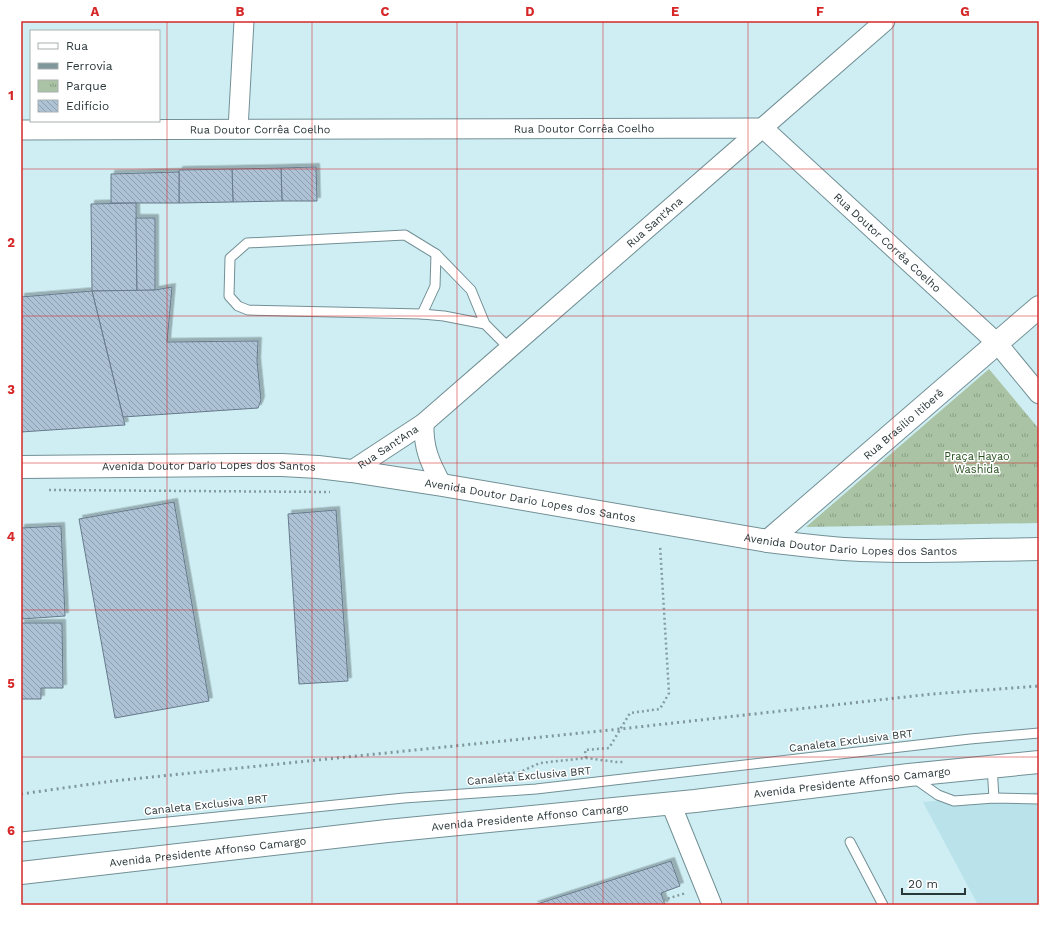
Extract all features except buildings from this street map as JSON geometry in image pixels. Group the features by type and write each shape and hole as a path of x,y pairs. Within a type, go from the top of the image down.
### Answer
{"main road":[{"name":"Rua Brasílio Itiberê","path":"768,541 1039,307"},
{"name":"Avenida Doutor Dario Lopes dos Santos","path":"21,468 282,465 351,471 442,485 768,541 806,546 845,549 1039,549"},
{"name":"Avenida Presidente Affonso Camargo","path":"21,873 387,831 671,804 909,775 1039,762"}],"street":[{"path":"238,129 244,21"},
{"name":"Rua Sant'Ana","path":"351,471 424,423 885,21"},
{"name":"Rua Doutor Corrêa Coelho","path":"21,130 762,128 997,343 1039,394"},
{"name":"Rua Sant'Ana","path":"424,423 423,437 426,451 442,485"},
{"path":"671,804 712,905"}],"lane":[{"path":"484,324 444,316 422,314 248,310 238,306 229,296 230,258 247,243 405,235 436,254 470,290 484,324 509,348"},
{"path":"422,314 435,286 436,254"},
{"name":"Canaleta Exclusiva BRT","path":"21,837 404,798 536,789 970,739 1039,733"},
{"path":"992,766 994,798"},
{"path":"909,775 938,795 954,801 994,798 1039,799"},
{"path":"850,842 883,905"}],"path":[{"path":"45,490 336,492"},
{"path":"586,758 585,750 609,748 630,713 660,709 669,693 660,540"},
{"path":"489,775 520,772 540,763 586,758 623,762"}],"shaded area":[{"path":"1039,792 1039,905 978,905 923,802"}],"green space":[{"name":"Praça Hayao Washida","path":"989,369 1039,429 1039,523 806,527"}],"railway":[{"path":"21,794 113,781 620,729 932,694 1039,686"}]}
